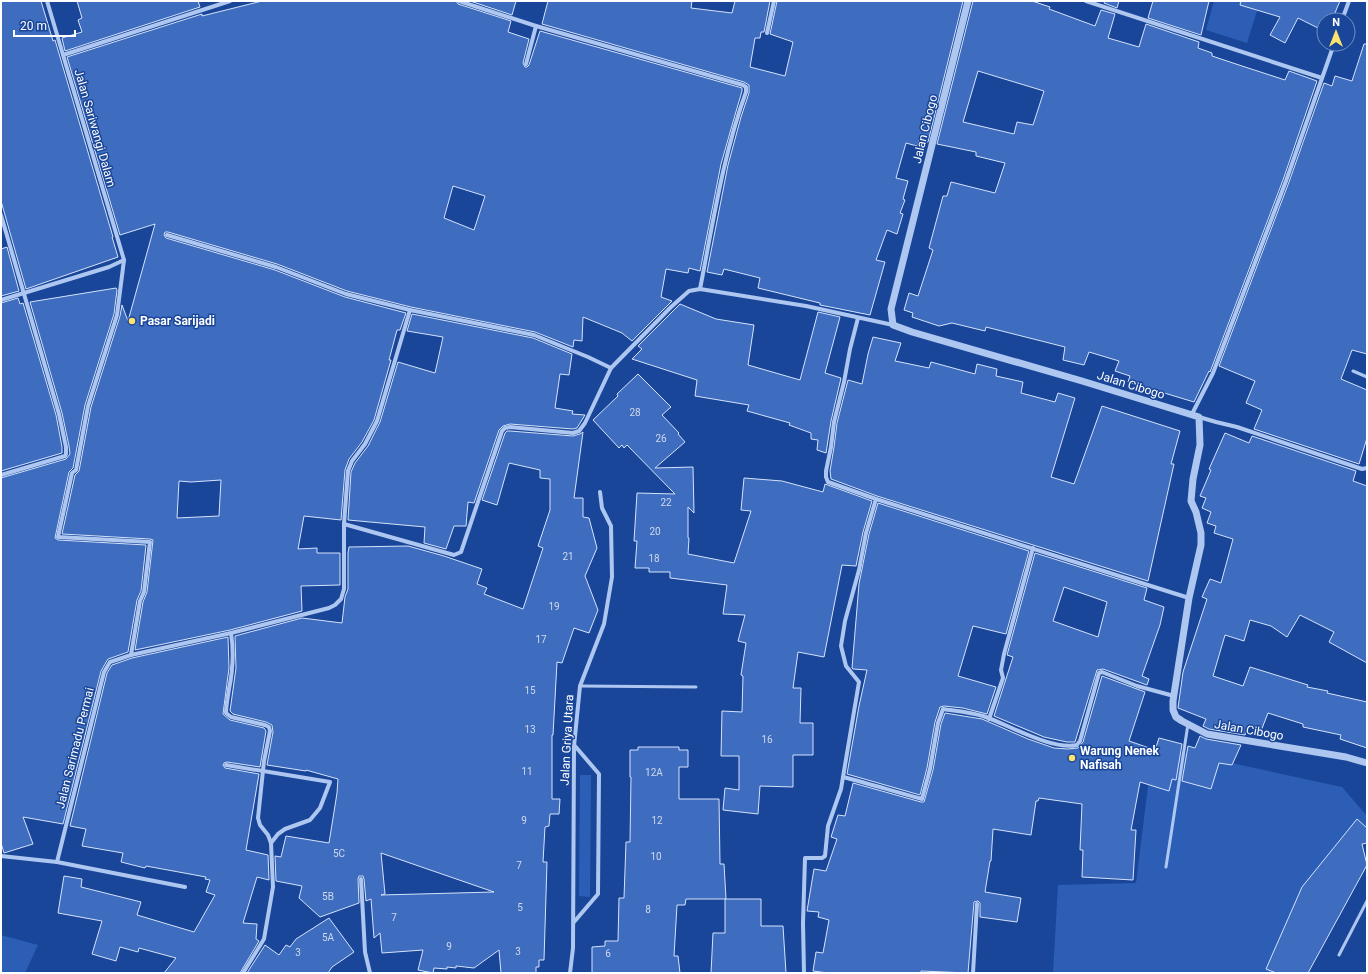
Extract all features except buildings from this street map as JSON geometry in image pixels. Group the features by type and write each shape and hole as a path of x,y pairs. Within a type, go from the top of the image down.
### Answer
{"street":[{"name":"Jalan Sariwangi Dalam","path":"48,1 124,260"},
{"path":"63,55 230,1"},
{"path":"459,1 536,26 746,87 746,92 736,119 717,201 700,289"},
{"path":"767,33 774,1"},
{"name":"Jalan Cibogo","path":"968,1 891,309 893,325 912,332 1196,416 1200,445 1193,479 1192,501 1196,512 1200,533 1200,546 1189,598 1174,696 1173,710 1176,717 1207,734 1346,757 1367,763"},
{"path":"1086,1 1322,78"},
{"path":"1345,12 1349,1"},
{"path":"526,64 536,26"},
{"path":"1331,52 1286,181 1196,416 1237,426 1362,469 1367,468"},
{"path":"1,215 62,428 66,447 66,454 1,475"},
{"path":"167,235 276,267 346,294 410,310 534,336 588,357 611,368"},
{"path":"1,300 109,267 124,260"},
{"path":"124,260 117,315 88,406 76,470 72,473 58,537 150,542 144,592 140,602 131,655"},
{"path":"344,524 454,555 461,552 502,431 505,428 510,427 573,433 579,431 585,424 611,368 671,306 689,291 700,289 806,306 893,325"},
{"name":"Jalan Sarimadu Permai","path":"57,862 104,672 110,662 131,655 231,633 335,605 340,599 344,589 344,524 348,471 352,461 365,444 377,421 410,310"},
{"path":"858,318 834,422 826,477 828,482 876,499 1189,598"},
{"name":"Jalan Griya Utara","path":"570,973 574,922 574,746 580,686 604,624 612,577 611,526 602,508 600,492"},
{"path":"804,973 803,923 805,858 822,858 825,856 828,826 841,789 859,682 846,666 841,646 866,533 876,499"},
{"path":"989,719 1003,678 1001,670 1004,654 1033,548"},
{"path":"231,633 233,665 226,713 231,717 269,727 270,731 258,818 260,825 268,835 271,843 273,887 264,938 242,973"},
{"path":"843,777 922,799 930,769 938,723 943,709 984,716 1053,743 1072,746 1077,745 1080,741 1099,673 1102,672 1137,686 1174,696"},
{"path":"574,746 599,774 598,894 574,922"},
{"path":"226,765 330,782 320,808 310,820 285,829 278,834 271,843"},
{"path":"1,856 57,862 185,887"},
{"path":"361,878 365,952 370,973"},
{"path":"973,973 977,904"}],"lane":[{"path":"1353,371 1367,377"},
{"path":"580,686 696,687"},
{"path":"1166,867 1188,724"},
{"path":"1339,955 1367,900"}],"shaded area":[{"path":"1214,1 1260,1 1247,43 1206,30"},
{"path":"1153,746 1342,787 1367,816 1367,834 1278,973 1053,973 1058,885 1136,883"},
{"path":"580,775 591,775 590,897 579,896"},
{"path":"1,935 38,945 25,973 1,973"}],"place":[{"name":"Pasar Sarijadi","path":"132,321"},
{"name":"Warung Nenek Nafisah","path":"1072,758"}]}
